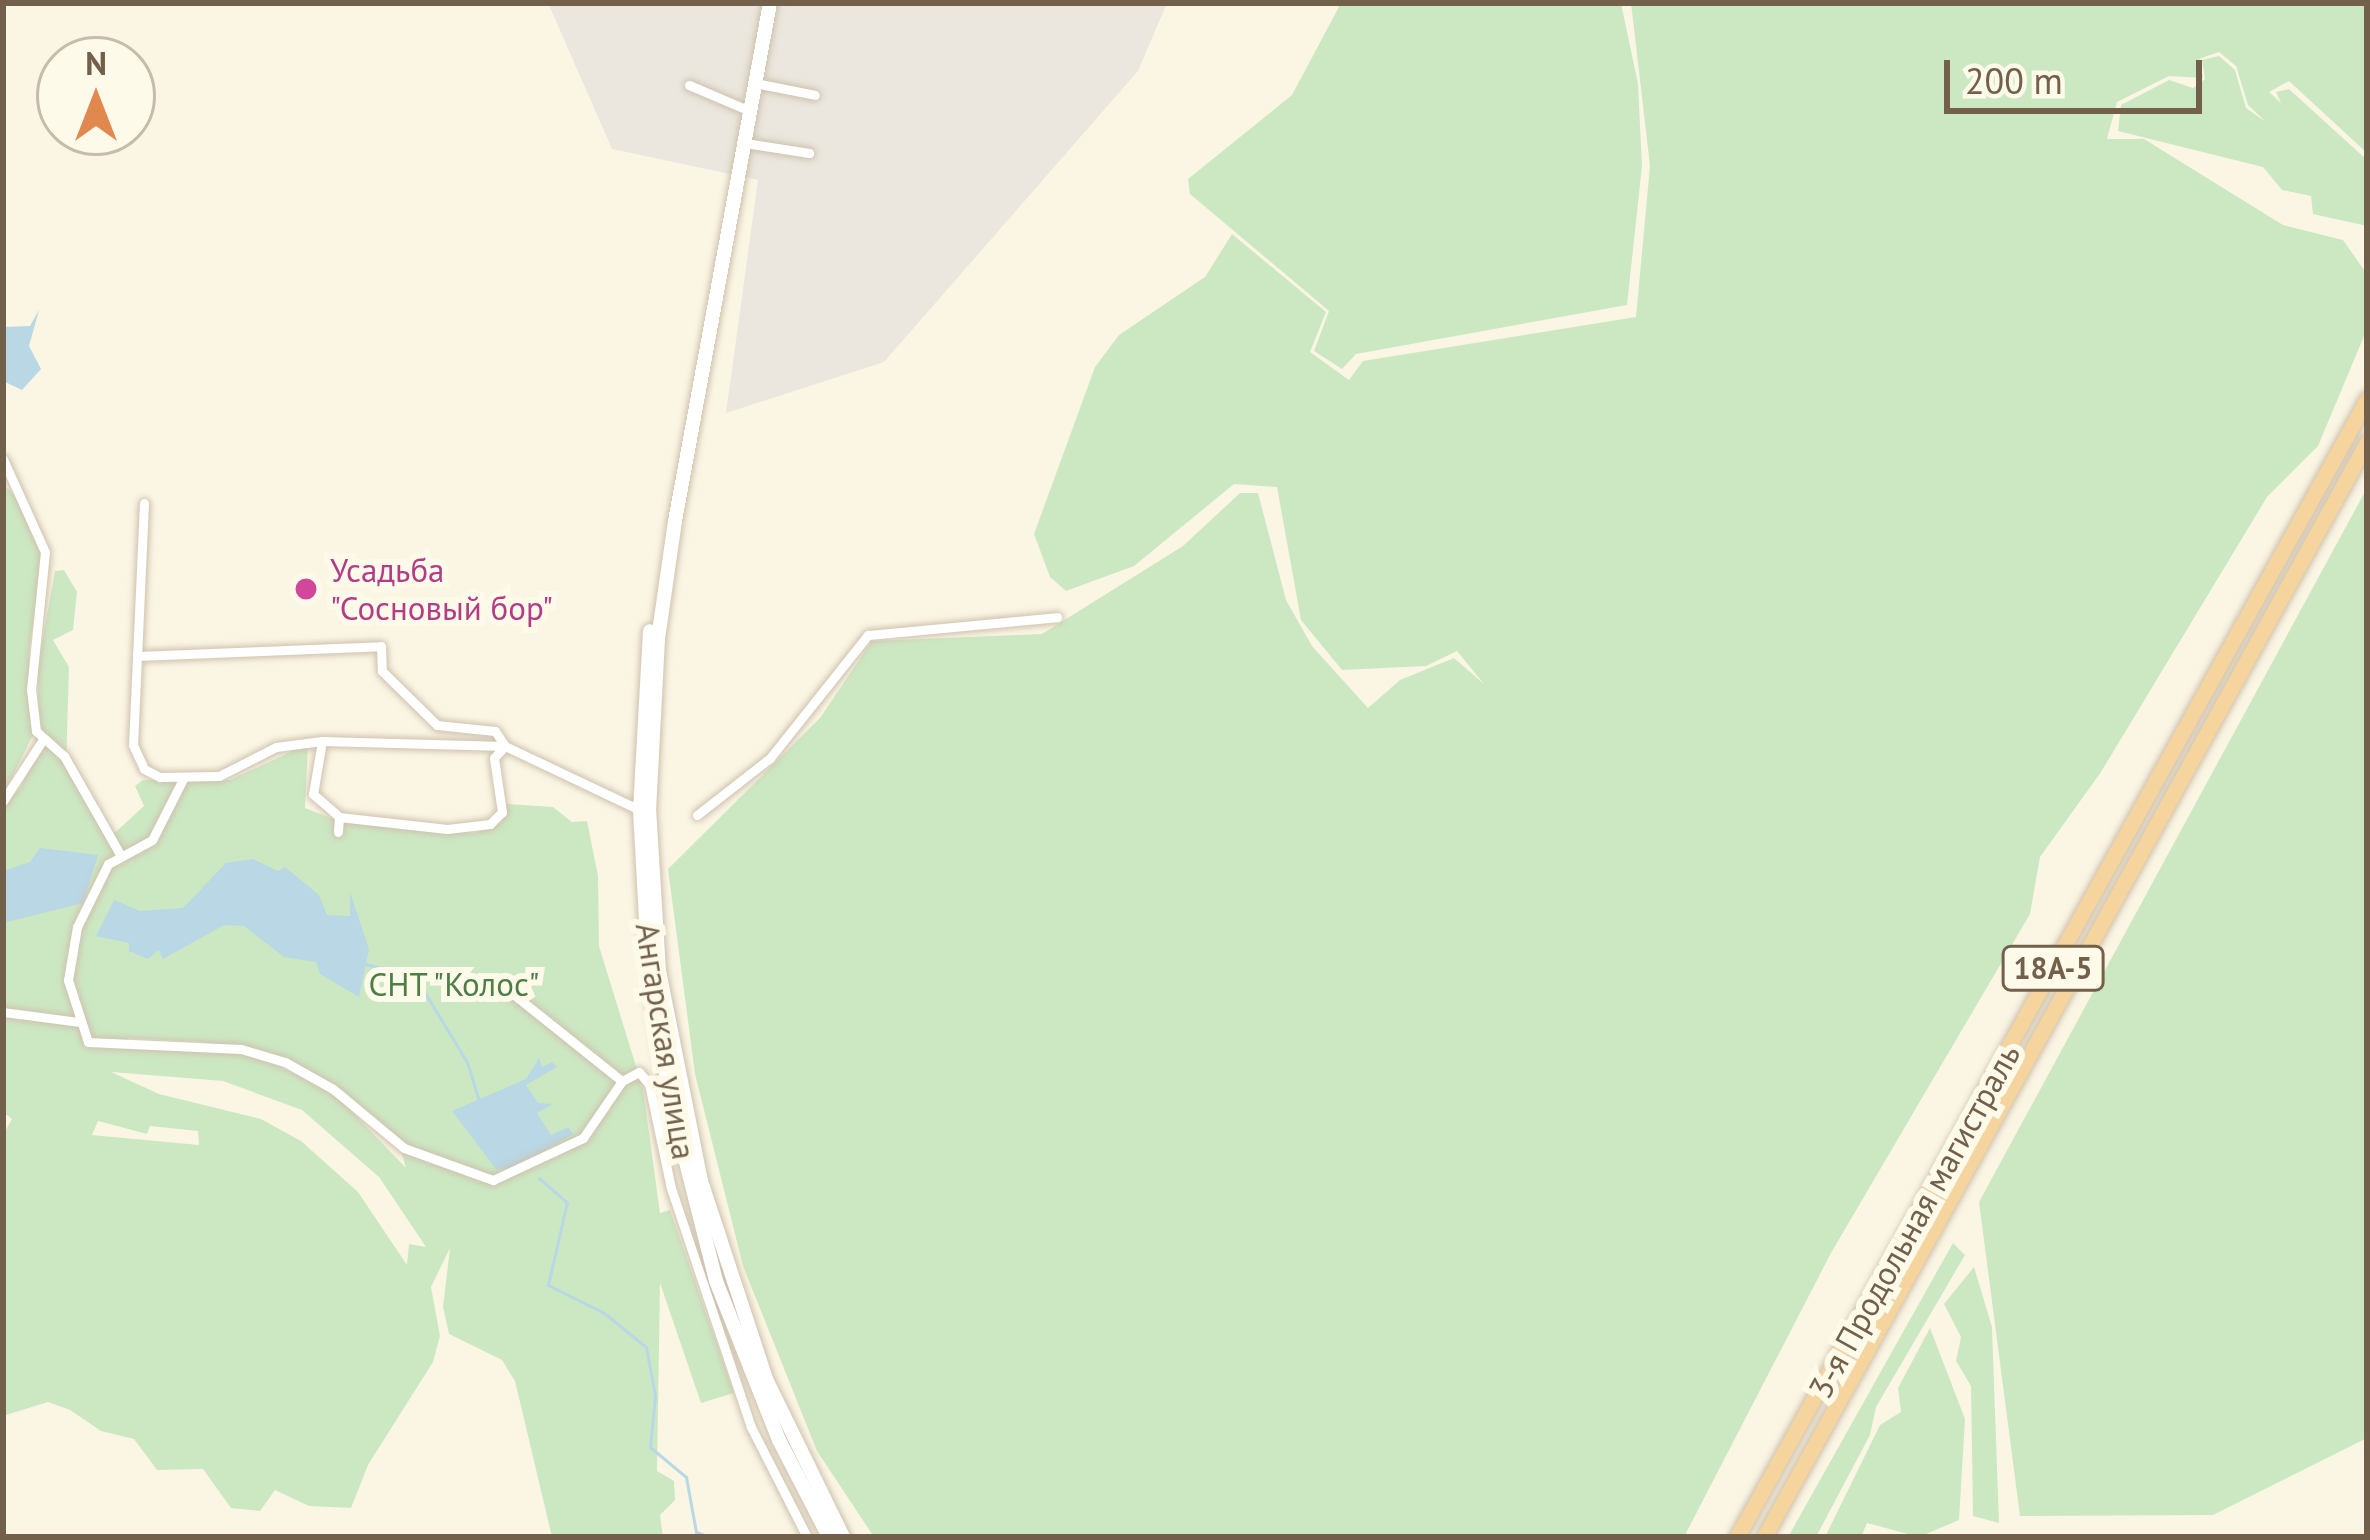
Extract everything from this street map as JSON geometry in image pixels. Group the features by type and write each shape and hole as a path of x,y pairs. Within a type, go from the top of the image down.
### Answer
{"highway":[{"name":"3-я Продольная магистраль","path":"1737,1537 2367,399"},
{"name":"3-я Продольная магистраль","path":"1764,1537 2367,442"}],"main road":[{"name":"Ангарская улица","path":"770,3 675,521 649,637 640,810 656,1016 699,1220 747,1364 829,1537"},
{"name":"Ангарская улица","path":"675,521 658,639 649,808 662,992 679,1096 722,1258 787,1428 843,1537"}],"street":[{"path":"755,83 814,94"},
{"path":"689,85 750,111"},
{"path":"745,143 809,153"},
{"path":"3,459 45,552 32,689 42,741 3,801"},
{"path":"145,502 133,745 145,770 183,779 219,776 276,747 322,741 505,746 531,752 640,810"},
{"path":"697,815 770,758 868,635 1057,616"},
{"path":"137,656 239,655 319,643 381,646 382,671 437,725 495,731 505,746"},
{"path":"42,741 64,756 120,854"},
{"path":"322,741 313,794 339,817 448,829 490,824 502,812 494,758 505,746"},
{"path":"183,779 152,841 120,854 70,947 79,1022 88,1042 241,1049 285,1062 333,1089 404,1148 493,1180 583,1138 622,1081 639,1072 649,1084 671,1188 752,1427 807,1537"},
{"path":"338,832 339,817"},
{"path":"506,989 622,1081"},
{"path":"3,1012 79,1022"}],"shaded area":[{"path":"548,3 1167,3 1138,71 884,362 726,413 758,180 612,149"}],"green space":[{"path":"1341,3 1621,3 1638,84 1642,166 1627,305 1356,354 1342,369 1314,351 1329,311 1190,194 1188,179 1292,95"},
{"path":"1631,3 2367,3 2367,153 2289,81 2269,92 2281,103 2276,92 2289,89 2367,160 2367,226 2313,214 2311,196 2282,190 2263,167 2118,131 2121,105 2169,80 2193,88 2205,79 2202,60 2219,56 2235,70 2246,108 2266,122 2248,105 2236,66 2219,52 2199,59 2203,78 2169,76 2117,102 2107,139 2144,139 2283,225 2343,240 2367,274 2367,329 2318,446 2267,497 2101,772 2040,857 2030,914 1831,1253 1684,1537 874,1537 817,1451 743,1266 695,1074 668,869 820,718 872,641 1042,634 1183,546 1240,493 1258,493 1286,600 1312,646 1368,708 1400,680 1454,658 1484,684 1457,651 1426,666 1342,670 1301,620 1277,487 1234,484 1134,566 1066,591 1050,577 1034,534 1095,367 1119,335 1205,277 1232,234 1326,312 1310,352 1349,380 1363,361 1636,317 1650,166"},
{"path":"3,484 24,505 45,553 29,649 33,735 3,795"},
{"path":"2367,488 2367,1438 2213,1515 2020,1516 1979,1202"},
{"name":"СНТ \"Колос\"","path":"64,570 77,592 73,630 53,640 69,667 66,769 108,839 144,806 135,786 143,780 230,780 308,744 305,808 341,822 475,833 499,822 507,804 553,807 572,822 587,821 598,876 599,946 643,1089 660,1213 670,1210 734,1393 701,1403 660,1283 657,1471 674,1481 675,1500 660,1515 663,1537 552,1537 515,1381 502,1360 449,1334 443,1307 450,1248 431,1287 440,1336 433,1362 368,1465 351,1508 309,1506 275,1490 260,1511 231,1508 203,1469 157,1470 134,1439 101,1431 70,1410 48,1402 3,1416 3,1135 12,1119 3,1112 3,806 21,787 39,744 38,665 55,571","holes":["128,1038 208,1043 122,1049","237,1047 257,1049 343,1090 398,1141 406,1168 333,1092","111,1072 223,1081 302,1110 379,1177 426,1247 409,1244 407,1265 358,1192 301,1141 261,1119 159,1094","98,1121 147,1134 150,1126 198,1131 199,1145 92,1135"]},
{"path":"1953,1243 1965,1255 1876,1407 1870,1435 1816,1537 1788,1537"},
{"path":"1974,1267 1992,1327 1999,1523 1973,1516 1971,1386 1956,1361 1961,1337 1944,1304"},
{"path":"1930,1328 1965,1419 1959,1520 1919,1537 1867,1523 1861,1537 1825,1537 1880,1425 1901,1412 1898,1388"}],"water":[{"path":"39,310 29,346 41,369 22,390 3,381 3,327 30,326"},
{"path":"40,848 98,855 83,903 3,923 3,871 30,862"},
{"path":"253,859 278,871 285,867 319,895 327,915 350,916 350,892 369,949 359,997 320,974 316,962 284,957 244,926 224,925 163,959 159,950 148,959 129,951 129,943 96,936 114,900 140,911 183,908 226,863"},
{"path":"539,1058 542,1067 552,1062 557,1067 526,1085 538,1103 553,1104 537,1113 551,1135 568,1127 573,1134 513,1169 496,1169 452,1111 526,1079"}],"waterway":[{"path":"365,964 403,973 425,993 467,1062 478,1099"},
{"path":"539,1178 567,1202 548,1285 604,1313 646,1347 655,1396 650,1447 686,1477 696,1532 710,1537"}],"place":[{"name":"Усадьба \"Сосновый бор\"","path":"306,589"}]}
